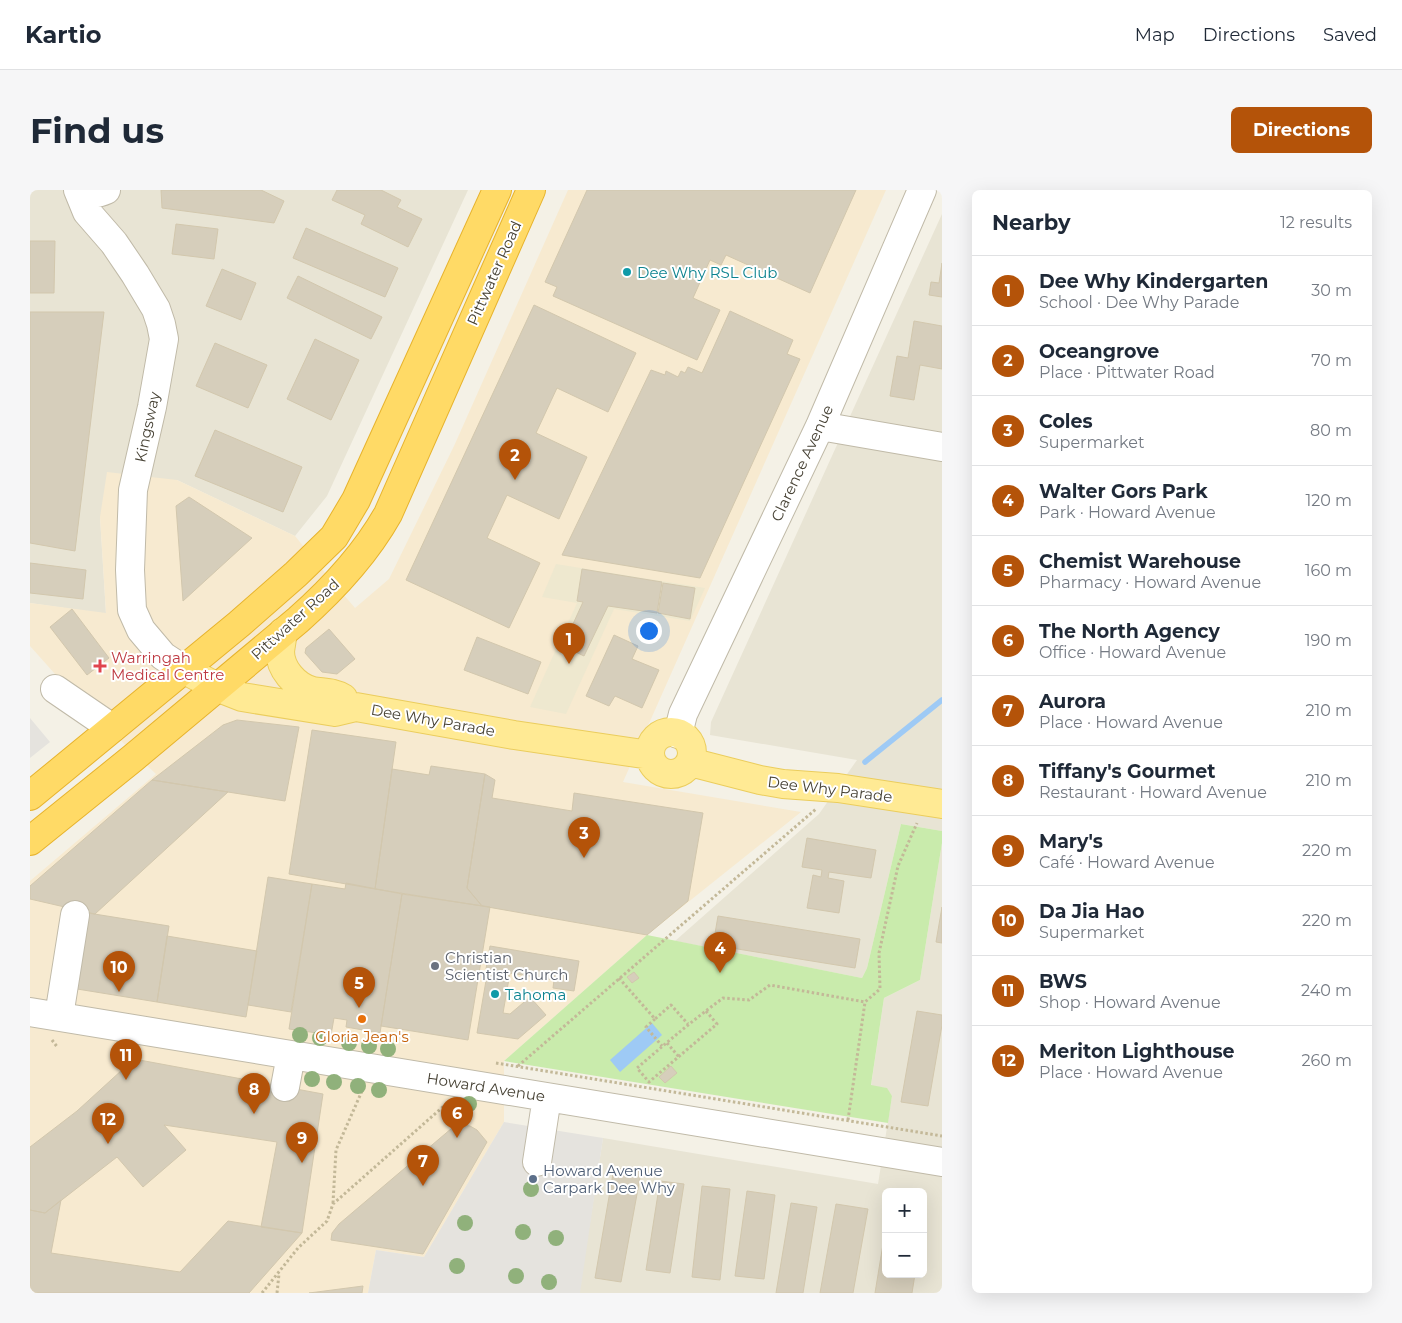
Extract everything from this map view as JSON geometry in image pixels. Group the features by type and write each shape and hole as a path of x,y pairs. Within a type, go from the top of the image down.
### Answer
{"highway":[{"path":"30,796 296,574 334,536 356,500 496,190"},
{"name":"Pittwater Road","path":"30,841 219,688 323,598 364,551 388,514 531,190"}],"main road":[{"path":"283,632 280,652 284,668 294,681 311,690 338,695 356,707"},
{"name":"Dee Why Parade","path":"183,669 219,688 242,697 335,712 356,707 514,735 650,755"},
{"path":"671,732 678,734 689,743 692,756 690,762 680,772 667,774 655,767 650,755 651,748 658,737 671,732"},
{"name":"Dee Why Parade","path":"690,762 783,784 838,788 942,804"}],"street":[{"name":"Kingsway","path":"78,190 87,212 114,243 135,274 156,309 161,324 164,339 152,407 133,490 130,570 132,610 141,630 163,656 183,669"},
{"path":"82,190 98,194 106,190"},
{"name":"Clarence Avenue","path":"678,734 683,714 820,426 922,190"},
{"path":"820,426 942,447"},
{"path":"55,690 112,728"},
{"path":"56,1028 75,915"},
{"name":"Howard Avenue","path":"30,1012 56,1028 291,1055 539,1096 846,1133 942,1162"},
{"path":"285,1087 291,1055"},
{"path":"529,1161 539,1096"}],"path":[{"path":"517,1066 819,806"},
{"path":"917,823 898,866 879,952 880,989 865,1002 846,1133 942,1136"},
{"path":"619,978 655,1019"},
{"path":"706,1011 717,1024 649,1082 637,1068 688,1024 723,998 749,1000 770,985 865,1002"},
{"path":"662,1046 646,1027 671,1005 688,1024"},
{"path":"56,1028 58,1048"},
{"path":"666,1043 679,1057"},
{"path":"128,1058 132,1053"},
{"path":"262,1293 298,1248 327,1221 333,1204 336,1150 362,1091"},
{"path":"333,1204 445,1105"},
{"path":"277,1293 279,1273"}],"shaded area":[{"path":"30,190 468,190 327,496 295,536 177,480 100,517 106,614 30,603"},
{"path":"568,190 886,190 623,782 801,812 647,935 504,1061 504,1122 424,1257 376,1250 368,1293 30,1293 30,881 156,774 80,702 30,646 30,603 106,613 100,517 107,472 177,480 295,536 355,608 389,579 454,446"},
{"path":"942,214 942,831 901,824 867,968 862,978 675,941 819,814 857,760 710,735 711,722"},
{"path":"556,564 705,588 690,621 614,609 566,714 530,707 577,603 542,597"},
{"path":"30,718 50,742 30,758"},
{"path":"942,843 942,1293 579,1293 603,1138 878,1184 892,1096 886,1088 871,1086 884,998 920,980"},
{"name":"Howard Avenue Carpark Dee Why","path":"504,1122 603,1138 580,1293 368,1293 376,1250 424,1257"}],"green space":[{"path":"901,824 942,831 942,843 920,980 884,998 871,1085 887,1088 892,1096 888,1123 504,1061 647,935 862,978 867,968"}],"water":[{"path":"652,1023 662,1035 620,1072 610,1060"}],"building":[{"path":"161,190 261,190 284,201 274,223 162,208"},
{"path":"337,190 381,190 401,200 397,207 422,219 408,247 361,224 365,215 332,200"},
{"name":"Dee Why RSL Club","path":"587,190 856,190 810,293 726,255 721,265 710,260 693,298 720,310 697,360 553,296 557,287 545,282"},
{"path":"176,224 218,229 214,259 172,254"},
{"path":"306,228 398,268 385,297 293,258"},
{"path":"30,241 55,241 54,293 30,293"},
{"path":"942,263 942,297 929,295 931,282 939,283"},
{"path":"222,269 256,283 241,320 206,306"},
{"path":"298,276 382,317 371,339 287,298"},
{"path":"534,305 636,353 608,412 557,388 536,433 587,457 559,519 507,495 487,538 540,563 509,628 406,580"},
{"path":"730,311 793,340 787,354 800,359 700,578 562,555 651,370 665,375 666,371 678,377 681,371 685,373 688,367 702,373"},
{"path":"30,312 104,312 75,551 30,543"},
{"path":"914,321 942,326 942,369 920,365 914,400 890,396 897,356 908,358"},
{"path":"315,339 359,360 331,420 287,399"},
{"path":"215,343 267,365 248,408 196,386"},
{"path":"215,430 302,467 283,512 195,476"},
{"path":"189,497 252,538 183,601 176,506"},
{"path":"30,563 86,570 83,599 30,593"},
{"path":"582,569 662,582 657,613 608,606 584,656 563,646 583,602 577,601"},
{"path":"663,583 695,588 690,619 658,613"},
{"path":"72,609 109,658 87,675 50,627"},
{"path":"329,629 355,659 337,674 322,672 305,653 306,648"},
{"path":"614,635 638,646 632,659 659,670 642,708 615,696 609,706 586,696"},
{"path":"477,637 541,662 528,694 464,670"},
{"path":"237,720 299,727 285,801 152,780 223,725"},
{"path":"312,730 396,742 375,889 289,874"},
{"path":"431,766 485,774 467,888 482,906 375,889 392,769 429,775"},
{"path":"485,774 495,780 492,798 572,811 574,793 703,813 688,901 647,935 482,906 467,888"},
{"path":"152,780 228,792 95,914 30,899 30,886"},
{"path":"807,838 876,850 871,878 829,872 828,878 844,881 839,913 807,908 813,875 821,877 822,870 802,867"},
{"path":"268,877 312,884 291,1012 248,1005"},
{"path":"346,883 402,894 380,1033 346,1027 347,1020 334,1018 331,1035 289,1029 312,884 345,889"},
{"name":"Christian Scientist Church","path":"402,894 490,907 468,1040 381,1026"},
{"path":"942,907 942,943 936,942"},
{"path":"82,912 169,926 157,1002 71,988"},
{"path":"718,916 860,939 855,968 713,945"},
{"path":"167,936 257,951 246,1017 157,1002"},
{"name":"Tahoma","path":"490,946 579,961 574,991 553,988 554,980 510,973 503,1013 510,1014 530,997 546,1015 518,1039 477,1033"},
{"path":"634,972 639,978 632,983 627,977"},
{"path":"917,1011 942,1015 942,1025 928,1106 901,1102"},
{"path":"134,1059 323,1094 302,1233 261,1227 277,1142 164,1125 186,1150 143,1187 117,1157 45,1213 30,1210 30,1147 77,1111"},
{"path":"671,1066 677,1073 665,1083 659,1077"},
{"path":"461,1125 470,1126 477,1130 487,1142 423,1254 331,1240 332,1233 339,1224 452,1128"},
{"path":"614,1168 641,1172 621,1282 595,1278"},
{"path":"660,1181 684,1184 670,1273 646,1270"},
{"path":"702,1186 730,1189 720,1280 692,1277"},
{"path":"747,1191 775,1195 764,1279 735,1276"},
{"path":"61,1200 51,1253 180,1272 228,1221 302,1233 249,1293 30,1293 30,1210 45,1213"},
{"path":"791,1203 817,1207 803,1293 776,1293"},
{"path":"836,1204 868,1209 853,1293 820,1293"},
{"path":"882,1250 882,1278 914,1278 912,1293 875,1293"},
{"path":"363,1286 362,1293 309,1293"}],"waterway":[{"path":"865,762 942,700"}],"place":[{"name":"Dee Why RSL Club","path":"627,272"},
{"name":"Oceangrove","path":"515,480"},
{"name":"Dee Why Kindergarten","path":"569,664"},
{"name":"Warringah Medical Centre","path":"100,666"},
{"name":"Coles","path":"584,858"},
{"name":"Christian Scientist Church","path":"435,966"},
{"name":"Walter Gors Park","path":"720,973"},
{"name":"Da Jia Hao","path":"119,992"},
{"name":"Tahoma","path":"495,994"},
{"name":"Chemist Warehouse","path":"359,1008"},
{"name":"Gloria Jean's","path":"362,1019"},
{"name":"BWS","path":"126,1080"},
{"name":"Tiffany's Gourmet","path":"254,1114"},
{"name":"The North Agency","path":"457,1138"},
{"name":"Meriton Lighthouse","path":"108,1144"},
{"name":"Mary's","path":"302,1163"},
{"name":"Howard Avenue Carpark Dee Why","path":"533,1179"},
{"name":"Aurora","path":"423,1186"}]}
